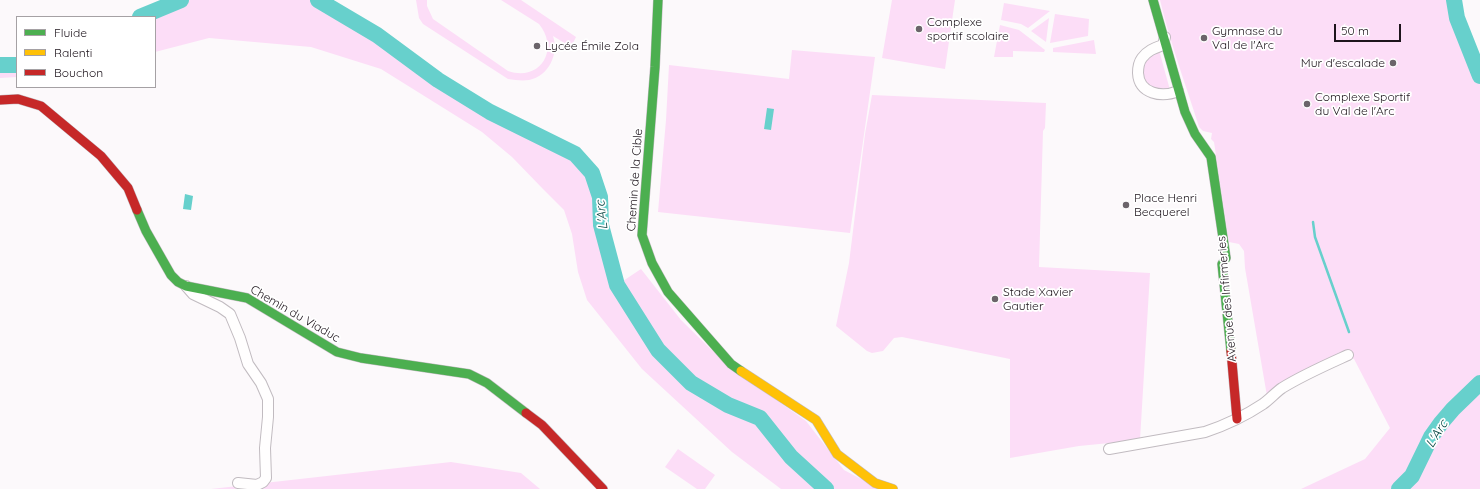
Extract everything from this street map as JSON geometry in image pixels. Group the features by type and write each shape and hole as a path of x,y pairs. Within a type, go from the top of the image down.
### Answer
{"street":[{"name":"Chemin de la Cible","path":"658,0 655,75 642,235 652,264 668,292 731,364 816,420 837,454 875,483 893,489"},
{"name":"Avenue des Infirmeries","path":"1154,0 1165,37 1178,91 1193,130 1206,147 1211,157 1213,166 1226,258 1222,264 1230,334 1237,419"},
{"path":"1165,37 1162,44 1155,47 1141,59 1138,75 1143,86 1151,92 1163,94 1178,91"},
{"name":"Chemin du Viaduc","path":"0,100 18,99 41,106 101,156 128,188 146,231 171,275 178,282 186,286 247,298 337,352 361,358 469,374 487,383 542,425 603,489"},
{"path":"186,286 193,294 220,307 230,314 240,338 248,364 261,383 268,399 265,448 266,478 263,482 257,485 238,483"},
{"path":"1109,449 1205,432 1237,419 1264,403 1281,389 1348,355"}],"shaded area":[{"path":"181,0 318,0 377,35 438,80 498,116 575,154 592,173 600,197 601,225 617,285 641,269 681,320 727,365 806,421 844,470 880,489 781,489 732,452 642,369 587,300 578,272 572,234 564,210 512,157 482,132 381,69 311,47 209,38 156,52 156,16 142,16"},
{"path":"416,0 427,0 427,6 433,19 508,71 519,73 529,72 537,68 547,53 548,44 545,34 539,24 501,0 521,0 576,37 571,47 553,36 555,50 551,63 542,74 536,78 529,80 508,79 423,24 419,18"},
{"name":"Complexe sportif scolaire","path":"892,0 955,0 945,69 882,58"},
{"path":"1160,0 1454,0 1457,18 1480,76 1480,489 1301,489 1365,459 1390,428 1354,359 1349,357 1267,396 1245,268 1244,251 1239,244 1229,242 1214,142 1211,139 1212,133 1203,131 1199,127 1173,48"},
{"path":"1004,3 1050,11 1028,28 1021,24 1001,20"},
{"path":"1055,14 1089,19 1088,36 1050,43"},
{"path":"1049,18 1046,42 1031,31"},
{"path":"1000,25 1019,30 1045,50 1044,52 1013,51 1013,57 994,57"},
{"path":"1094,40 1096,54 1053,52 1053,48"},
{"path":"792,50 875,57 850,233 658,212 669,65 789,79"},
{"path":"1159,50 1170,90 1156,90 1145,83 1142,69 1145,59"},
{"path":"0,65 16,65 16,77 0,78"},
{"name":"Stade Xavier Gautier","path":"872,95 1046,103 1045,128 1043,131 1039,267 1150,273 1140,440 1079,446 1010,458 1010,359 902,337 894,338 883,351 872,353 867,351 836,326 849,263 865,134"},
{"path":"678,449 715,475 705,489 697,489 665,467"},
{"path":"451,462 521,473 540,489 211,489"}],"water":[{"path":"767,108 774,109 771,130 764,129"},
{"path":"185,194 193,196 191,210 183,209"}],"waterway":[{"name":"L'Arc","path":"142,16 181,0"},
{"name":"L'Arc","path":"318,0 377,35 438,80 490,112 575,154 592,173 600,197 601,225 617,285 658,350 691,383 728,405 760,418 791,457 826,489"},
{"name":"L'Arc","path":"1454,0 1457,18 1480,76"},
{"name":"L'Arc","path":"0,65 16,65"},
{"path":"1313,222 1315,237 1349,332"},
{"name":"L'Arc","path":"1399,489 1412,476 1431,437 1441,423 1480,383"}],"traffic: fast":[{"path":"658,0 655,67 642,235 652,263 668,292 731,364 741,371"},
{"path":"1153,0 1185,112 1195,134 1211,157 1226,258 1222,264 1231,351"},
{"path":"137,210 146,231 171,275 178,282 186,286 247,298 337,352 361,358 469,374 487,383 526,413"}],"traffic: slow":[{"path":"741,371 816,420 837,454 875,483 893,489"}],"traffic: jam":[{"path":"0,100 18,99 41,106 101,156 128,188 137,210"},
{"path":"1231,351 1237,419"},
{"path":"526,413 542,425 603,489"}],"place":[{"name":"Complexe sportif scolaire","path":"919,29"},
{"name":"Gymnase du Val de l'Arc","path":"1204,38"},
{"name":"Lycée Émile Zola","path":"537,46"},
{"name":"Mur d'escalade","path":"1393,63"},
{"name":"Complexe Sportif du Val de l'Arc","path":"1307,104"},
{"name":"Place Henri Becquerel","path":"1126,205"},
{"name":"Stade Xavier Gautier","path":"995,299"}]}
